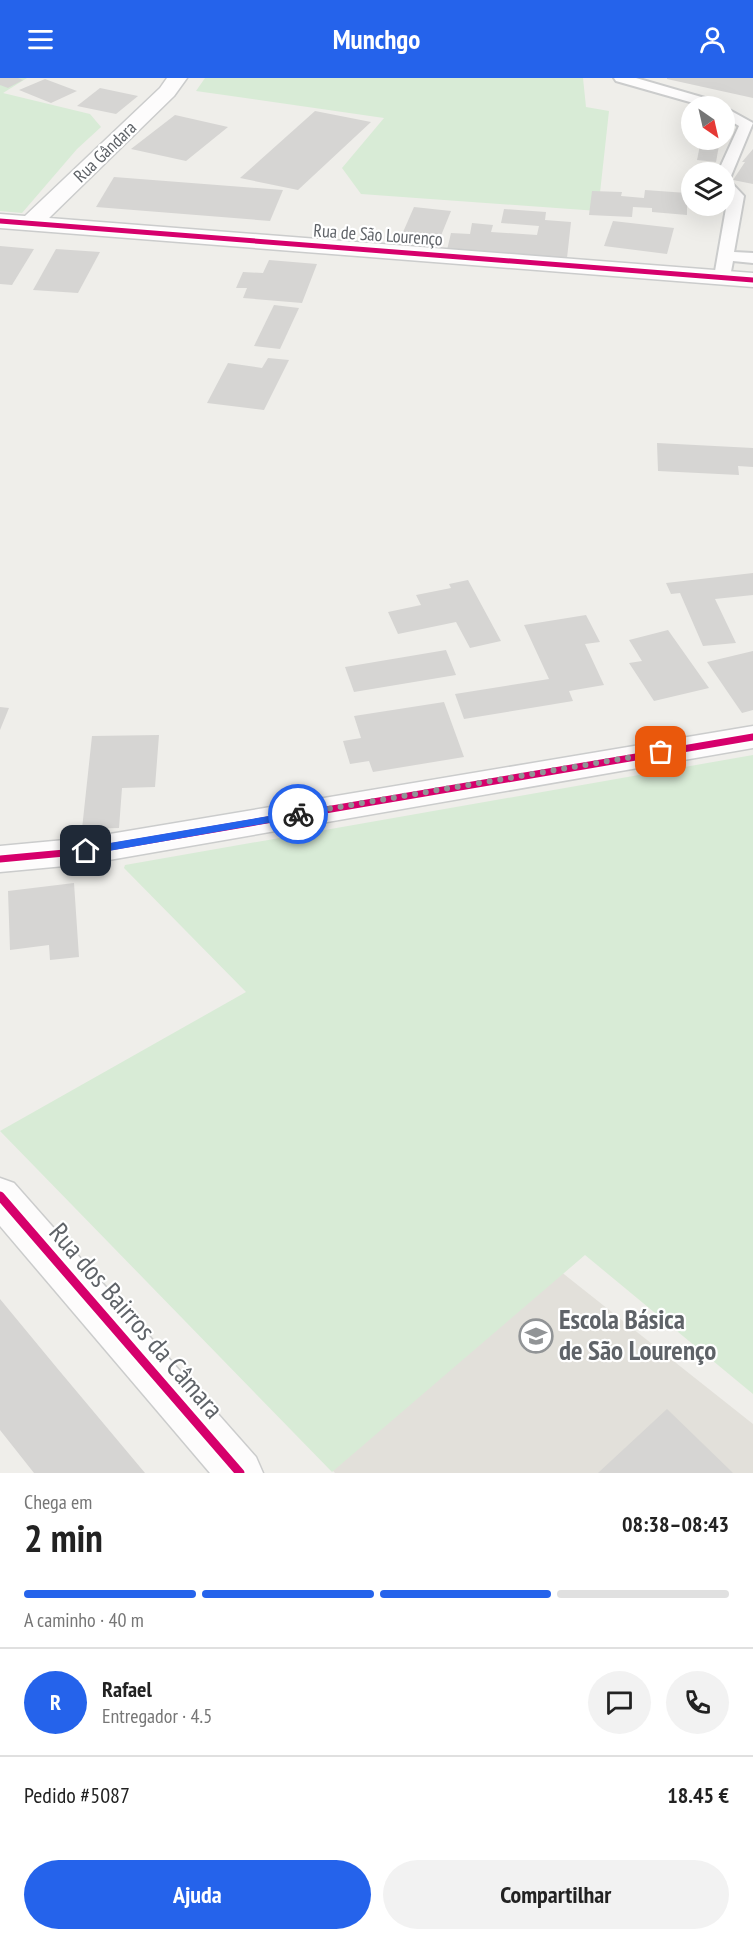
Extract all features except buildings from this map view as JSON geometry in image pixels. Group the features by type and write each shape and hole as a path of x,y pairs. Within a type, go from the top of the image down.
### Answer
{"street":[{"name":"Rua Gândara","path":"31,223 167,92 177,78"},
{"name":"Rua de São Lourenço","path":"0,221 724,266 753,280"},
{"path":"0,859 86,851 753,737"},
{"name":"Rua dos Bairros da Câmara","path":"0,1196 240,1473"}],"lane":[{"path":"621,78 683,96"},
{"path":"730,162 747,125 735,118"},
{"path":"753,199 736,195 724,266 753,258"}],"shaded area":[{"name":"Escola Básica de São Lourenço","path":"531,1248 753,1424 753,1473 335,1473 307,1444"}],"green space":[{"path":"0,78 27,78 3,93 90,114 101,127 77,149 22,213 0,211"},
{"path":"205,78 583,78 586,107 609,111 598,211 361,194 342,168 384,118 196,91"},
{"path":"753,755 753,1394 585,1255 332,1472 0,1131 246,992 124,868 125,865"}],"cycle path":[{"path":"0,221 753,280"},
{"path":"0,859 86,851 753,737"},
{"path":"0,1196 240,1473"}],"way so far":[{"path":"298,814 661,752"}],"place":[{"name":"Escola Básica de São Lourenço","path":"536,1336"}],"route":[{"path":"86,851 298,814"}]}
